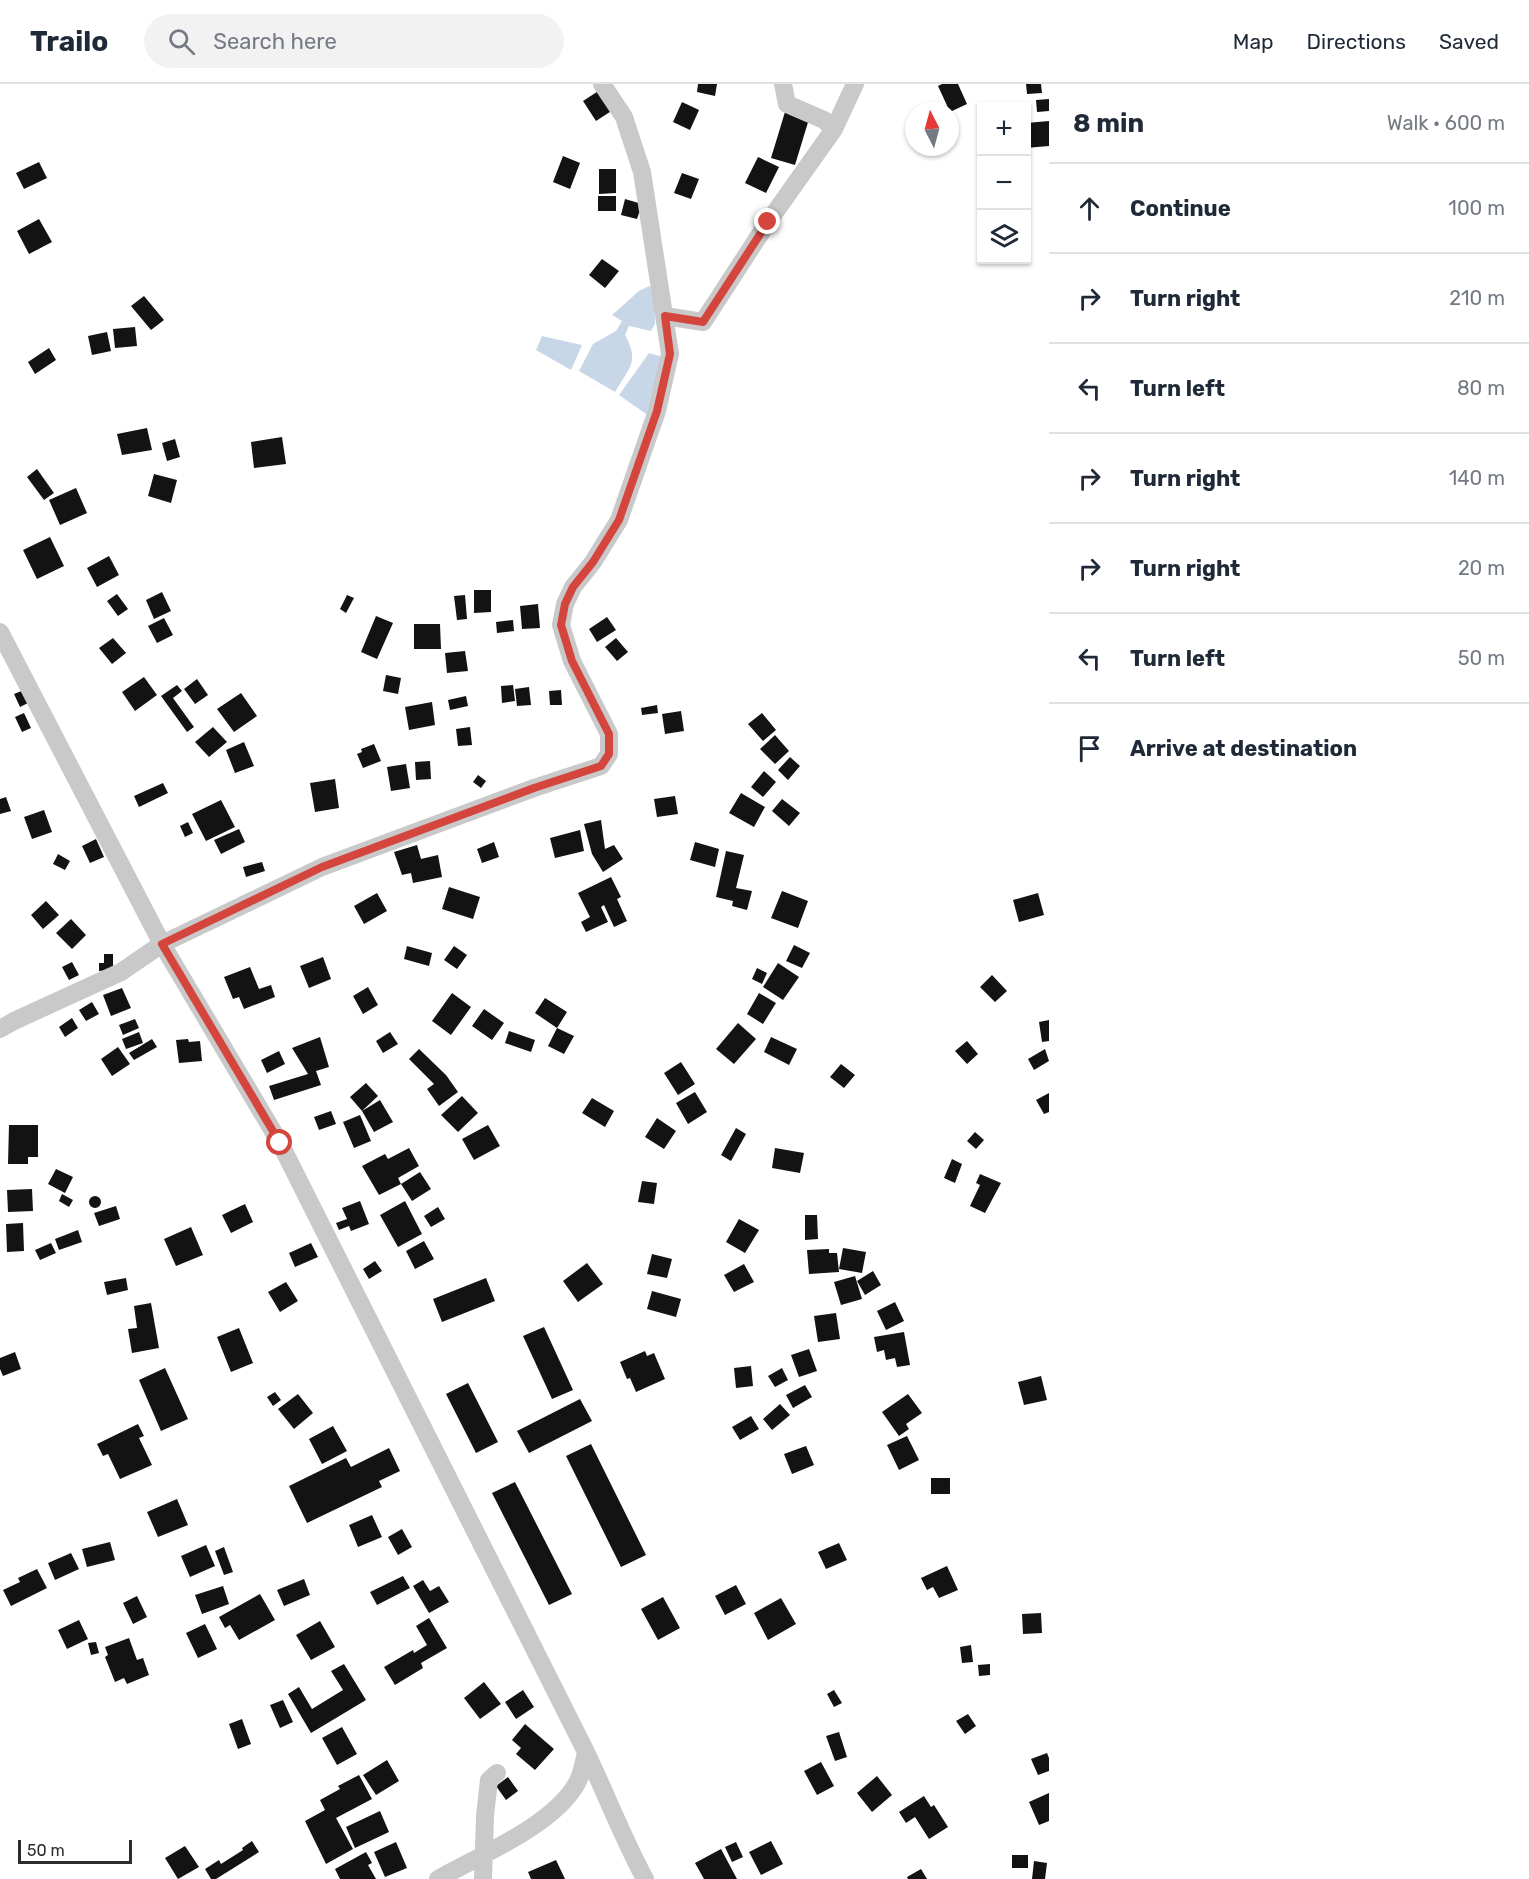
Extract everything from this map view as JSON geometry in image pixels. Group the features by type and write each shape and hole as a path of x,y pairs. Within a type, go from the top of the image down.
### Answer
{"street":[{"path":"0,1029 121,972 162,944 322,867 534,788 601,766 609,754 609,734 572,661 561,625 565,604 573,587 593,562 619,520 657,411 670,354 642,172 624,117 602,84"},
{"path":"783,84 787,105 824,120 834,129"},
{"path":"665,316 703,322 768,222 834,129 855,84"},
{"path":"0,632 162,944 280,1143 586,1752 609,1800 625,1842 645,1879"},
{"path":"438,1879 540,1824 563,1803 578,1782 586,1752"},
{"path":"483,1879 484,1816 489,1780 497,1773"}],"water":[{"path":"649,286 654,290 655,324 651,331 629,326 625,335 632,352 631,365 615,392 579,371 593,344 616,331 622,321 612,315 639,291"},
{"path":"542,336 582,345 571,370 536,350"},
{"path":"649,353 663,357 649,416 619,395"}],"building":[{"path":"698,84 717,84 715,96 697,92"},
{"path":"958,84 967,104 959,108 959,102 945,102 938,86"},
{"path":"1026,84 1041,84 1042,93 1027,94"},
{"path":"603,88 616,108 596,121 583,101"},
{"path":"1049,99 1049,111 1037,112 1036,100"},
{"path":"682,102 699,110 690,130 673,122"},
{"path":"785,112 809,119 795,165 771,158"},
{"path":"1049,121 1049,146 1031,148 1031,123"},
{"path":"563,156 580,163 570,189 553,182"},
{"path":"758,157 779,167 766,193 745,183"},
{"path":"39,162 47,178 24,189 16,173"},
{"path":"599,169 616,169 616,193 599,194"},
{"path":"682,173 699,179 691,199 674,193"},
{"path":"598,196 616,196 616,211 598,211"},
{"path":"625,199 642,204 637,219 621,215"},
{"path":"39,219 52,242 29,254 17,231"},
{"path":"602,259 619,271 605,288 589,275"},
{"path":"144,296 164,320 151,330 131,306"},
{"path":"135,327 137,346 115,348 113,329"},
{"path":"107,332 111,351 92,355 88,336"},
{"path":"49,348 56,360 35,374 28,362"},
{"path":"147,428 152,450 122,455 117,434"},
{"path":"282,437 286,464 254,468 251,442"},
{"path":"175,439 180,457 167,461 162,443"},
{"path":"37,469 54,493 44,500 27,477"},
{"path":"154,474 177,480 171,503 148,496"},
{"path":"76,488 87,513 60,525 49,500"},
{"path":"50,537 64,566 37,579 23,550"},
{"path":"109,556 119,575 97,587 87,568"},
{"path":"474,590 491,590 491,612 474,613"},
{"path":"162,592 171,611 154,619 146,600"},
{"path":"117,594 128,609 118,616 107,601"},
{"path":"347,595 354,598 346,613 340,609"},
{"path":"465,595 467,619 457,620 454,596"},
{"path":"538,604 540,628 522,629 520,606"},
{"path":"376,616 393,623 377,659 361,652"},
{"path":"607,617 616,630 597,642 589,629"},
{"path":"164,618 173,635 157,643 148,626"},
{"path":"513,620 514,631 497,633 496,622"},
{"path":"414,624 440,624 441,649 414,649"},
{"path":"113,638 126,653 112,664 99,648"},
{"path":"616,638 628,652 617,661 605,647"},
{"path":"465,651 468,671 447,673 445,653"},
{"path":"386,675 401,678 398,694 383,691"},
{"path":"144,677 157,695 135,711 122,692"},
{"path":"197,679 208,695 195,704 184,689"},
{"path":"177,685 182,691 173,698 194,727 187,732 161,696"},
{"path":"513,685 515,701 502,703 501,686"},
{"path":"529,687 531,705 517,706 515,689"},
{"path":"24,690 30,702 20,707 14,694"},
{"path":"561,690 562,705 550,705 549,691"},
{"path":"241,693 257,716 234,732 217,709"},
{"path":"466,696 468,706 450,710 448,700"},
{"path":"432,702 435,725 409,730 405,707"},
{"path":"657,705 658,713 642,715 641,708"},
{"path":"681,711 684,731 665,734 662,714"},
{"path":"24,713 31,728 22,732 15,717"},
{"path":"762,713 776,730 763,741 748,724"},
{"path":"213,727 227,742 209,757 195,742"},
{"path":"470,727 472,745 458,746 456,729"},
{"path":"775,735 789,751 775,764 760,749"},
{"path":"244,742 254,766 235,773 226,750"},
{"path":"374,744 381,761 363,768 357,754 362,752 361,749"},
{"path":"790,757 800,766 788,780 778,770"},
{"path":"430,761 431,779 416,780 415,762"},
{"path":"406,764 410,788 391,791 387,767"},
{"path":"764,771 776,782 763,797 751,787"},
{"path":"478,775 486,781 481,788 473,782"},
{"path":"335,779 339,808 315,812 310,783"},
{"path":"163,783 168,793 139,807 134,796"},
{"path":"741,793 765,807 754,827 729,813"},
{"path":"675,796 678,814 657,817 654,799"},
{"path":"6,797 11,811 0,814 0,799"},
{"path":"782,799 800,813 789,826 772,811"},
{"path":"221,800 235,827 206,841 192,814"},
{"path":"44,810 52,832 32,839 24,817"},
{"path":"601,820 605,849 614,845 623,859 603,872 592,854 584,824"},
{"path":"188,822 193,833 185,837 180,826"},
{"path":"239,829 245,842 221,854 214,840"},
{"path":"580,830 584,851 555,858 550,838"},
{"path":"96,839 104,857 90,863 82,846"},
{"path":"494,842 499,857 482,863 477,849"},
{"path":"695,842 719,849 715,867 690,860"},
{"path":"417,845 421,859 438,855 442,877 413,883 411,873 402,875 394,852"},
{"path":"726,851 744,855 736,888 752,891 747,910 732,906 733,901 716,897"},
{"path":"58,854 70,861 65,870 53,864"},
{"path":"262,862 265,871 246,877 243,867"},
{"path":"611,877 621,897 617,899 627,921 614,927 604,905 601,907 608,922 586,932 581,922 590,917 578,893"},
{"path":"449,887 480,897 473,919 442,909"},
{"path":"782,891 808,901 798,928 771,918"},
{"path":"377,893 387,911 364,924 354,906"},
{"path":"1038,893 1044,915 1019,922 1013,900"},
{"path":"46,901 59,915 43,929 31,915"},
{"path":"71,919 86,935 72,949 56,933"},
{"path":"794,945 810,953 802,968 786,961"},
{"path":"407,946 432,953 429,966 404,959"},
{"path":"454,946 467,955 457,969 444,960"},
{"path":"104,954 113,954 113,970 99,971 99,963 104,963"},
{"path":"323,957 331,979 309,988 300,966"},
{"path":"72,962 79,975 69,980 62,967"},
{"path":"778,963 799,977 783,1000 763,987"},
{"path":"250,967 259,989 271,985 275,997 244,1009 239,997 233,999 224,977"},
{"path":"757,968 767,973 762,984 752,979"},
{"path":"992,975 1007,991 995,1002 980,987"},
{"path":"368,987 378,1005 363,1014 353,996"},
{"path":"122,988 131,1008 111,1016 103,995"},
{"path":"452,993 471,1007 451,1035 432,1021"},
{"path":"759,993 776,1003 763,1024 747,1014"},
{"path":"545,998 567,1012 557,1028 535,1013"},
{"path":"92,1002 99,1014 86,1021 79,1010"},
{"path":"484,1009 504,1023 492,1040 472,1026"},
{"path":"72,1018 78,1028 65,1037 59,1027"},
{"path":"135,1019 139,1028 123,1035 119,1025"},
{"path":"1049,1020 1049,1041 1042,1042 1039,1022"},
{"path":"738,1023 756,1039 734,1064 716,1049"},
{"path":"557,1028 574,1036 564,1054 548,1046"},
{"path":"509,1031 535,1040 531,1052 505,1043"},
{"path":"139,1032 143,1043 126,1049 122,1039"},
{"path":"390,1032 398,1044 383,1053 376,1041"},
{"path":"320,1037 329,1067 316,1071 321,1085 274,1100 269,1086 308,1074 292,1048"},
{"path":"771,1037 797,1049 789,1065 764,1052"},
{"path":"152,1039 157,1047 134,1060 129,1053"},
{"path":"188,1039 189,1042 200,1041 202,1061 179,1063 176,1040"},
{"path":"967,1041 978,1054 967,1064 955,1051"},
{"path":"118,1047 130,1064 112,1076 101,1059"},
{"path":"419,1049 446,1075 458,1092 439,1106 427,1089 434,1084 409,1059"},
{"path":"1045,1049 1049,1061 1034,1070 1028,1059"},
{"path":"279,1051 285,1064 267,1073 261,1060"},
{"path":"681,1062 695,1084 678,1095 664,1073"},
{"path":"841,1064 855,1075 844,1088 830,1077"},
{"path":"366,1083 378,1096 362,1111 350,1097"},
{"path":"695,1092 707,1112 688,1124 676,1103"},
{"path":"1049,1093 1049,1112 1044,1114 1036,1100"},
{"path":"462,1096 478,1113 458,1132 441,1115"},
{"path":"592,1098 614,1111 605,1127 582,1113"},
{"path":"380,1100 393,1122 374,1132 362,1111"},
{"path":"331,1111 336,1124 319,1130 314,1117"},
{"path":"360,1115 371,1141 354,1148 343,1122"},
{"path":"657,1118 676,1131 664,1149 645,1137"},
{"path":"9,1125 38,1125 38,1157 28,1157 28,1164 8,1164"},
{"path":"488,1125 500,1146 474,1160 462,1139"},
{"path":"736,1128 746,1134 731,1161 721,1155"},
{"path":"975,1132 984,1140 976,1149 967,1141"},
{"path":"409,1148 419,1166 398,1178 401,1184 379,1195 362,1166 385,1154 388,1159"},
{"path":"775,1148 804,1153 800,1173 772,1168"},
{"path":"952,1159 962,1164 955,1183 944,1178"},
{"path":"56,1169 73,1177 65,1193 48,1184"},
{"path":"420,1172 431,1189 412,1201 401,1184"},
{"path":"980,1174 1001,1183 985,1213 970,1206 980,1185 976,1183"},
{"path":"642,1181 657,1183 654,1204 638,1202"},
{"path":"32,1189 33,1211 8,1212 7,1190"},
{"path":"62,1194 73,1200 69,1207 59,1201"},
{"path":"97,1196 100,1197 100,1207 93,1208 90,1207 89,1200 90,1197"},
{"path":"360,1201 369,1224 351,1231 349,1226 339,1230 336,1223 347,1219 342,1208"},
{"path":"405,1201 422,1234 398,1247 380,1215"},
{"path":"245,1204 253,1222 231,1233 222,1215"},
{"path":"116,1206 120,1219 99,1226 94,1213"},
{"path":"438,1207 445,1219 431,1227 424,1216"},
{"path":"805,1215 817,1215 818,1239 805,1240"},
{"path":"739,1219 759,1230 745,1253 726,1242"},
{"path":"23,1223 24,1251 7,1252 6,1224"},
{"path":"191,1227 203,1255 176,1266 164,1239"},
{"path":"78,1230 82,1242 59,1250 55,1239"},
{"path":"424,1241 434,1259 415,1269 406,1251"},
{"path":"51,1243 56,1253 40,1260 35,1250"},
{"path":"311,1243 318,1257 295,1267 289,1253"},
{"path":"843,1248 866,1252 862,1273 839,1269"},
{"path":"829,1249 829,1253 837,1253 839,1272 809,1274 807,1250"},
{"path":"652,1254 672,1259 667,1278 647,1274"},
{"path":"375,1261 382,1271 369,1279 363,1269"},
{"path":"587,1263 603,1284 578,1302 563,1281"},
{"path":"744,1264 754,1282 734,1292 724,1275"},
{"path":"873,1271 881,1285 865,1295 857,1281"},
{"path":"855,1276 862,1299 841,1305 834,1282"},
{"path":"126,1278 128,1290 107,1295 104,1282"},
{"path":"486,1278 495,1301 442,1322 433,1299"},
{"path":"286,1282 298,1301 280,1312 268,1292"},
{"path":"652,1291 681,1299 676,1317 647,1309"},
{"path":"895,1302 904,1321 886,1330 877,1311"},
{"path":"151,1303 159,1348 132,1353 128,1329 137,1328 134,1306"},
{"path":"836,1313 840,1339 818,1342 814,1316"},
{"path":"544,1327 573,1390 552,1399 523,1336"},
{"path":"239,1328 253,1363 231,1372 217,1337"},
{"path":"904,1332 910,1365 897,1367 895,1358 886,1360 884,1350 877,1352 874,1337"},
{"path":"809,1349 817,1371 799,1377 791,1355"},
{"path":"645,1351 647,1356 654,1353 665,1379 636,1392 630,1378 627,1379 620,1362"},
{"path":"15,1352 21,1369 3,1376 0,1369 0,1358"},
{"path":"751,1366 753,1386 736,1388 734,1368"},
{"path":"165,1368 188,1419 161,1431 139,1380"},
{"path":"782,1368 788,1380 775,1387 768,1376"},
{"path":"1041,1376 1047,1400 1024,1405 1018,1382"},
{"path":"468,1383 498,1442 476,1453 446,1394"},
{"path":"805,1385 812,1397 793,1408 786,1395"},
{"path":"275,1392 281,1400 273,1406 267,1397"},
{"path":"298,1394 313,1413 294,1429 278,1409"},
{"path":"908,1394 922,1413 906,1424 909,1429 899,1436 882,1412"},
{"path":"580,1399 592,1421 529,1453 517,1431"},
{"path":"780,1404 790,1415 772,1430 763,1419"},
{"path":"751,1416 759,1429 740,1440 732,1427"},
{"path":"138,1424 144,1436 139,1438 152,1465 120,1479 108,1454 103,1456 97,1444"},
{"path":"333,1426 347,1451 322,1464 309,1439"},
{"path":"907,1436 919,1460 899,1470 887,1445"},
{"path":"591,1444 646,1555 621,1567 566,1456"},
{"path":"806,1446 814,1465 792,1474 784,1454"},
{"path":"389,1448 400,1471 379,1481 382,1487 307,1523 289,1486 346,1458 351,1467"},
{"path":"931,1478 950,1478 950,1494 931,1494"},
{"path":"515,1482 572,1594 549,1605 492,1493"},
{"path":"177,1499 188,1525 158,1537 147,1512"},
{"path":"372,1515 382,1537 358,1547 349,1525"},
{"path":"402,1529 412,1547 398,1555 388,1537"},
{"path":"110,1542 115,1560 87,1567 82,1549"},
{"path":"839,1543 847,1560 826,1569 818,1552"},
{"path":"206,1545 215,1566 190,1577 181,1556"},
{"path":"224,1547 233,1572 224,1575 215,1551"},
{"path":"71,1553 79,1569 55,1580 48,1563"},
{"path":"947,1566 958,1590 939,1598 933,1587 927,1590 921,1578"},
{"path":"37,1569 47,1588 11,1606 3,1590 20,1582 18,1578"},
{"path":"403,1576 410,1588 377,1605 370,1592"},
{"path":"304,1579 310,1595 284,1606 277,1590"},
{"path":"423,1580 430,1591 439,1586 449,1602 429,1613 413,1586"},
{"path":"736,1585 746,1604 725,1615 715,1596"},
{"path":"223,1586 229,1604 202,1614 195,1595"},
{"path":"260,1594 275,1620 239,1640 230,1625 225,1628 219,1617"},
{"path":"137,1596 147,1617 133,1624 123,1603"},
{"path":"663,1597 680,1628 658,1640 641,1609"},
{"path":"781,1598 796,1624 768,1640 754,1613"},
{"path":"1041,1613 1042,1633 1023,1634 1022,1614"},
{"path":"429,1618 447,1648 421,1663 423,1668 395,1685 384,1667 413,1650 414,1653 427,1645 416,1626"},
{"path":"79,1620 88,1639 67,1649 58,1630"},
{"path":"320,1621 335,1647 311,1660 296,1635"},
{"path":"205,1624 217,1649 198,1658 186,1633"},
{"path":"129,1638 137,1660 143,1658 149,1675 127,1684 124,1678 115,1682 105,1657 108,1655 105,1647"},
{"path":"96,1642 99,1653 91,1655 88,1643"},
{"path":"971,1645 973,1662 962,1663 960,1647"},
{"path":"344,1664 366,1700 311,1733 288,1694 299,1687 312,1709 343,1690 331,1671"},
{"path":"990,1664 990,1675 979,1676 978,1665"},
{"path":"484,1682 501,1704 480,1719 464,1698"},
{"path":"523,1690 534,1707 516,1719 505,1702"},
{"path":"834,1690 842,1703 834,1707 827,1694"},
{"path":"283,1700 293,1722 280,1728 270,1705"},
{"path":"968,1714 976,1726 965,1734 956,1721"},
{"path":"242,1719 251,1744 238,1749 229,1724"},
{"path":"525,1724 554,1749 535,1770 516,1754 521,1748 512,1740"},
{"path":"342,1727 357,1754 337,1765 322,1738"},
{"path":"839,1732 847,1757 835,1761 826,1736"},
{"path":"1047,1753 1049,1771 1038,1775 1031,1759"},
{"path":"387,1760 399,1781 376,1795 363,1775"},
{"path":"821,1762 834,1786 817,1795 804,1771"},
{"path":"359,1775 372,1799 336,1818 353,1849 326,1864 305,1821 325,1810 320,1800 340,1789 338,1786"},
{"path":"877,1776 892,1795 872,1812 857,1793"},
{"path":"508,1777 518,1791 506,1800 496,1786"},
{"path":"1049,1793 1049,1821 1039,1825 1029,1802"},
{"path":"924,1796 931,1807 934,1805 948,1827 929,1839 915,1817 906,1823 899,1812"},
{"path":"380,1811 389,1832 355,1848 346,1827"},
{"path":"252,1841 259,1852 216,1879 211,1879 205,1869 219,1860 221,1864 243,1850 242,1848"},
{"path":"771,1841 783,1864 761,1875 749,1852"},
{"path":"396,1842 407,1868 385,1877 374,1852"},
{"path":"736,1842 743,1857 732,1862 725,1847"},
{"path":"185,1846 199,1867 178,1879 165,1858"},
{"path":"721,1849 737,1879 704,1879 695,1863"},
{"path":"366,1852 372,1863 368,1865 376,1879 340,1879 335,1869"},
{"path":"1012,1855 1028,1855 1028,1868 1012,1868"},
{"path":"556,1860 565,1879 531,1879 528,1872"},
{"path":"1034,1861 1047,1863 1045,1879 1032,1879"},
{"path":"921,1869 927,1879 908,1879 907,1877"}],"route":[{"path":"280,1143 162,944 322,867 534,788 601,766 609,754 609,734 572,661 561,625 565,604 573,587 593,562 619,520 657,411 670,354 665,316 703,322 768,222"}]}
